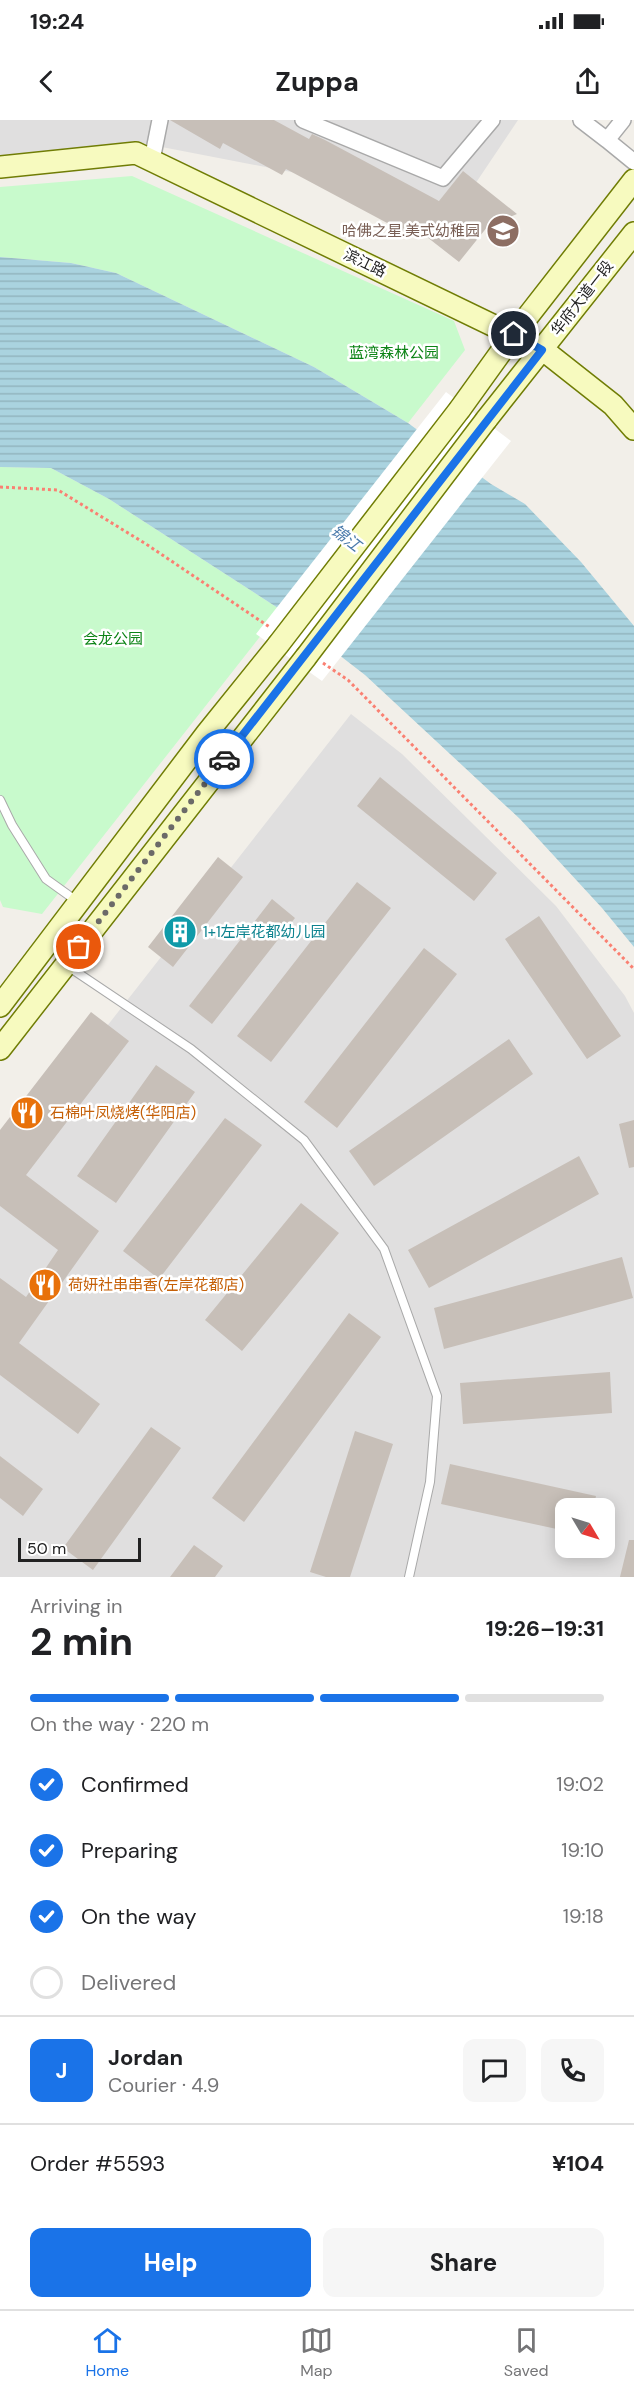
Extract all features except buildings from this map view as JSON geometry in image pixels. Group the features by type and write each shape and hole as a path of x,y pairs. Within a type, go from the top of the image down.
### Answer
{"main road":[{"name":"滨江路","path":"0,167 135,153 152,160 514,334 542,350 613,405 634,429"},
{"path":"0,1006 207,734 275,637 460,409 514,334 634,180"},
{"name":"华府大道一段","path":"313,659 486,420 634,233"},
{"path":"0,1049 65,964 313,659"}],"street":[{"path":"152,160 160,120"},
{"path":"303,120 443,178 492,120"},
{"path":"580,120 634,162"},
{"path":"607,140 623,120"}],"lane":[{"path":"0,800 12,825 46,879 79,903"},
{"path":"65,964 191,1049 304,1140 384,1249 436,1396 430,1482 409,1577"}],"path":[{"path":"0,487 58,490 146,544 275,637"},
{"path":"313,659 348,680 634,969"}],"shaded area":[{"path":"0,120 518,120 461,205 136,142 0,156"},
{"path":"351,714 402,754 556,906 625,996 634,1013 634,1577 0,1577 0,1163"}],"green space":[{"name":"蓝湾森林公园","path":"132,176 454,321 465,350 408,423 314,367 116,273 71,263 0,257 0,187"},
{"name":"会龙公园","path":"0,467 51,468 109,499 281,610 42,914 3,907 0,900"}],"water":[{"name":"锦江","path":"0,257 71,263 116,273 314,367 408,423 491,484 525,504 581,562 634,626 634,947 602,908 520,819 365,675 281,610 109,499 51,468 0,467"}],"pier":[{"path":"446,392 511,441 322,681 256,634"}],"way so far":[{"path":"79,947 224,759"}],"place":[{"name":"哈佛之星.美式幼稚园","path":"503,231"},
{"name":"1+1左岸花都幼儿园","path":"180,932"},
{"name":"石棉叶凤烧烤(华阳店)","path":"27,1113"},
{"name":"荷妍社串串香(左岸花都店)","path":"45,1285"}],"route":[{"path":"224,759 306,657 542,350 514,334"}]}
